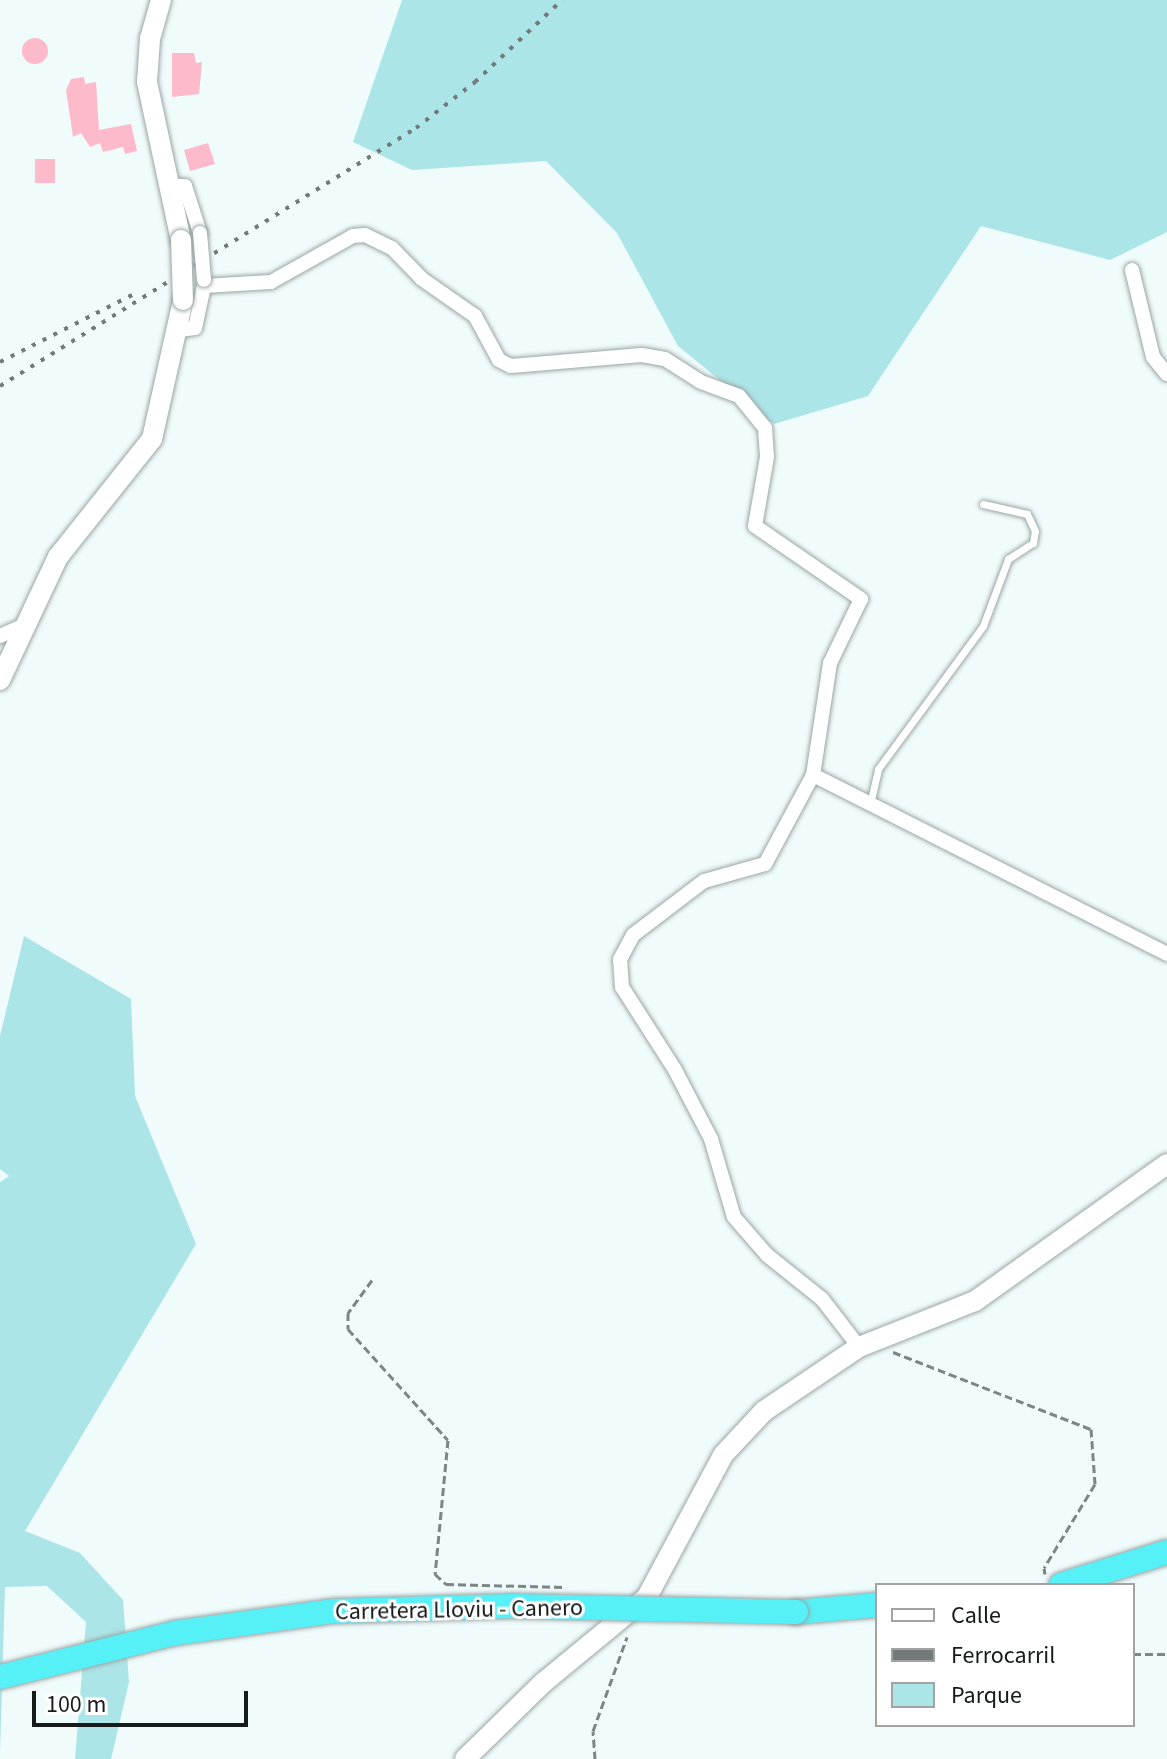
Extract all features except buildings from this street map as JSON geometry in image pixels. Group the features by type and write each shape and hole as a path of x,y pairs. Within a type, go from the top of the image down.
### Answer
{"highway":[{"path":"1067,1583 1167,1552"},
{"name":"Carretera Lloviu - Canero","path":"0,1677 175,1633 334,1611 512,1606 796,1612 875,1605"}],"street":[{"path":"161,0 150,39 147,82 169,185 191,237 204,283 195,328 179,330"},
{"path":"204,283 271,282 353,236 365,235 392,248 422,279 475,316 499,360 511,366 642,355 665,359 701,382 739,396 765,428 767,457 755,526 861,599 830,663 813,775 765,864 704,881 633,935 620,959 622,987 675,1070 711,1139 734,1217 767,1255 822,1299 866,1346"},
{"path":"0,680 58,557 152,439 179,330 191,237"},
{"path":"1132,270 1153,357 1167,374"},
{"path":"0,636 27,624"},
{"path":"813,775 871,800 1167,954"},
{"path":"465,1759 544,1682 626,1619 647,1597 723,1455 764,1411 866,1346 975,1301 1167,1164"}],"lane":[{"path":"871,800 878,769 983,626 1008,559 1033,543 1035,531 1027,514 983,504"}],"path":[{"path":"372,1280 348,1313 348,1329 448,1440 435,1574 446,1584 569,1587"},
{"path":"866,1346 1091,1429 1095,1484 1044,1568"},
{"path":"595,1759 593,1731 630,1630 626,1619"},
{"path":"1135,1654 1167,1654"}],"green space":[{"path":"402,0 1167,0 1167,232 1110,260 981,226 868,396 774,424 678,346 617,233 546,161 412,170 353,142"},
{"path":"24,936 131,999 135,1096 196,1244 25,1531 80,1553 123,1600 129,1682 111,1759 75,1759 86,1622 47,1586 5,1587 0,1754 0,1182 9,1176 0,1169 0,1036"}],"railway":[{"path":"0,386 416,128 475,82 562,0"},
{"path":"0,362 138,292"}]}
